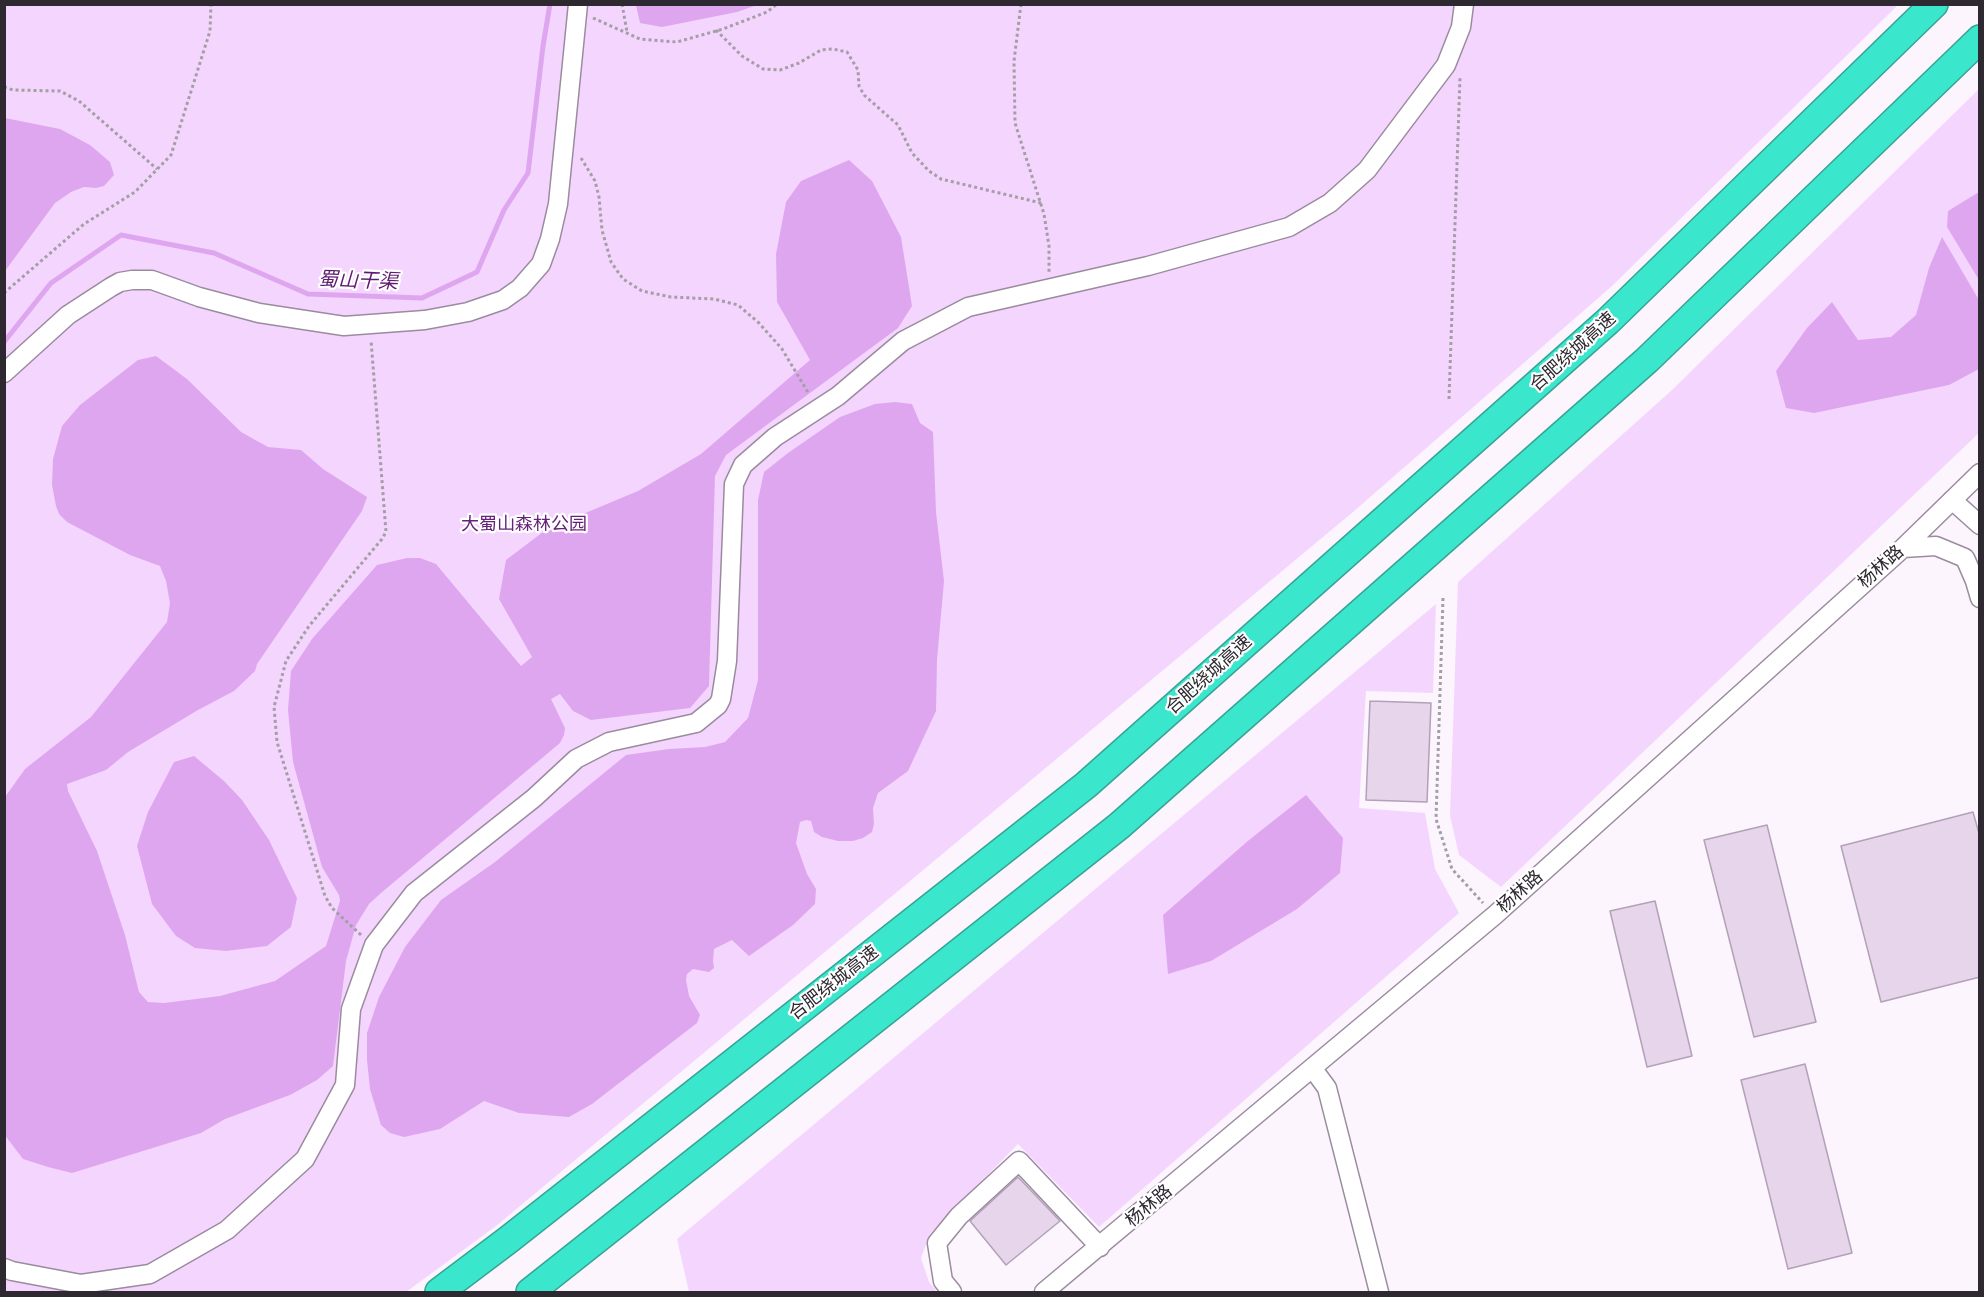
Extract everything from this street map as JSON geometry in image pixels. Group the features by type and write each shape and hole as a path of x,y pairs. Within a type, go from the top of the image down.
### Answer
{"highway":[{"name":"合肥绕城高速","path":"439,1293 1086,784 1608,321 1934,4"},
{"path":"530,1293 1119,826 1647,360 1980,39"}],"street":[{"path":"4,1268 81,1284 150,1274 227,1230 305,1159 345,1085 351,1009 374,945 414,893 534,798 576,759 609,742 696,723 716,708 721,699 727,661 733,493 735,480 748,460 775,437 838,396 903,341 968,308 1148,266 1289,227 1330,203 1367,170 1446,65 1461,27 1464,4"},
{"path":"4,373 68,315 111,286 132,279 152,280 199,297 259,313 344,326 425,320 468,312 503,300 520,288 541,264 550,239 558,204 578,8"},
{"name":"杨林路","path":"1044,1293 1495,915 1903,548 1980,473"},
{"path":"1952,500 1980,525"},
{"path":"1903,548 1936,546 1965,558 1976,581 1980,598"},
{"path":"1313,1069 1327,1088 1379,1293"},
{"path":"951,1293 943,1281 937,1243 959,1216 1019,1161 1100,1247"}],"path":[{"path":"4,293 84,224 135,192 171,155 210,31 212,4"},
{"path":"622,4 627,33"},
{"path":"578,8 640,39 677,42 767,12 777,4"},
{"path":"1021,4 1014,61 1015,123 1044,214 1049,246 1050,288"},
{"path":"716,30 742,56 763,69 780,70 799,63 821,50 833,49 847,52 858,70 859,86 864,95 898,125 912,153 928,171 941,179 1041,203"},
{"path":"1449,399 1460,74"},
{"path":"4,87 13,90 60,91 79,101 157,169"},
{"path":"564,139 585,162 595,181 599,196 602,230 611,261 623,279 642,291 671,297 714,299 738,305 759,323 782,349 800,379"},
{"path":"370,325 386,532 309,626 286,661 274,706 277,742 325,896 339,915 374,945"},
{"path":"1443,598 1436,819 1452,869 1495,915"}],"green space":[{"name":"大蜀山森林公园","path":"5,5 1898,5 1612,286 1353,512 496,1226 406,1292 5,1292"},
{"path":"1979,89 1979,433 1501,887 1459,855 1450,816 1458,582 1672,390"},
{"path":"1436,604 1433,693 1366,691 1359,808 1425,813 1435,869 1459,913 1099,1227 1018,1144 930,1234 921,1258 929,1282 937,1292 689,1292 677,1239"}],"shaded area":[{"path":"636,4 757,5 737,12 662,27 640,23"},
{"path":"5,118 60,129 90,145 110,162 114,175 104,186 84,187 71,192 55,203 5,271"},
{"path":"849,160 872,181 901,237 912,306 898,328 726,455 715,476 709,686 690,708 591,720 573,711 560,694 551,699 565,728 560,743 381,893 369,904 356,925 346,961 333,1066 317,1080 290,1095 225,1119 201,1133 72,1173 23,1159 4,1134 5,797 25,769 91,717 167,622 170,603 166,581 160,566 130,555 67,522 59,514 52,485 53,459 62,426 80,405 138,360 156,356 187,379 241,432 268,447 301,450 323,469 367,497 362,511 257,664 255,671 234,691 128,752 106,770 67,784 68,791 97,851 125,935 139,992 148,1002 164,1003 220,996 275,981 326,946 340,901 339,895 322,867 293,762 288,710 291,671 312,639 377,565 407,558 420,558 436,564 521,666 532,657 499,599 506,560 547,529 638,491 701,454 810,360 777,302 776,254 786,202 801,181"},
{"path":"1979,192 1979,280 1947,227 1948,211"},
{"path":"1942,237 1979,300 1979,369 1949,385 1814,413 1786,408 1776,371 1807,328 1832,302 1858,340 1891,337 1916,315 1929,268"},
{"path":"895,402 912,404 920,423 933,432 936,512 944,581 937,660 936,711 908,771 878,793 873,808 872,832 853,841 838,841 822,837 814,832 811,821 800,822 796,843 807,874 816,889 815,904 793,925 749,956 732,940 714,949 714,968 709,972 693,969 687,974 689,996 700,1015 697,1023 592,1104 569,1117 519,1113 484,1101 440,1129 404,1137 390,1133 381,1125 370,1089 367,1033 379,997 405,947 441,900 495,862 626,755 705,747 725,742 748,718 758,680 758,500 764,472 840,417 875,404"},
{"path":"194,756 224,781 242,800 269,840 297,898 291,927 267,946 226,951 195,948 176,936 152,904 137,846 148,812 174,762"},
{"path":"1306,795 1343,838 1340,873 1297,909 1211,961 1168,974 1163,915 1249,840"}],"building":[{"path":"1370,701 1431,703 1427,802 1366,800"},
{"path":"1973,812 1980,837 1980,977 1881,1002 1841,846"},
{"path":"1767,825 1816,1022 1754,1037 1704,840"},
{"path":"1655,901 1692,1056 1647,1067 1610,911"},
{"path":"1805,1064 1852,1253 1788,1269 1741,1080"},
{"path":"1018,1177 1060,1221 1006,1265 970,1221"}],"waterway":[{"name":"蜀山干渠","path":"4,342 51,283 121,235 214,253 308,294 422,298 477,272 504,210 528,173 550,4"}]}
